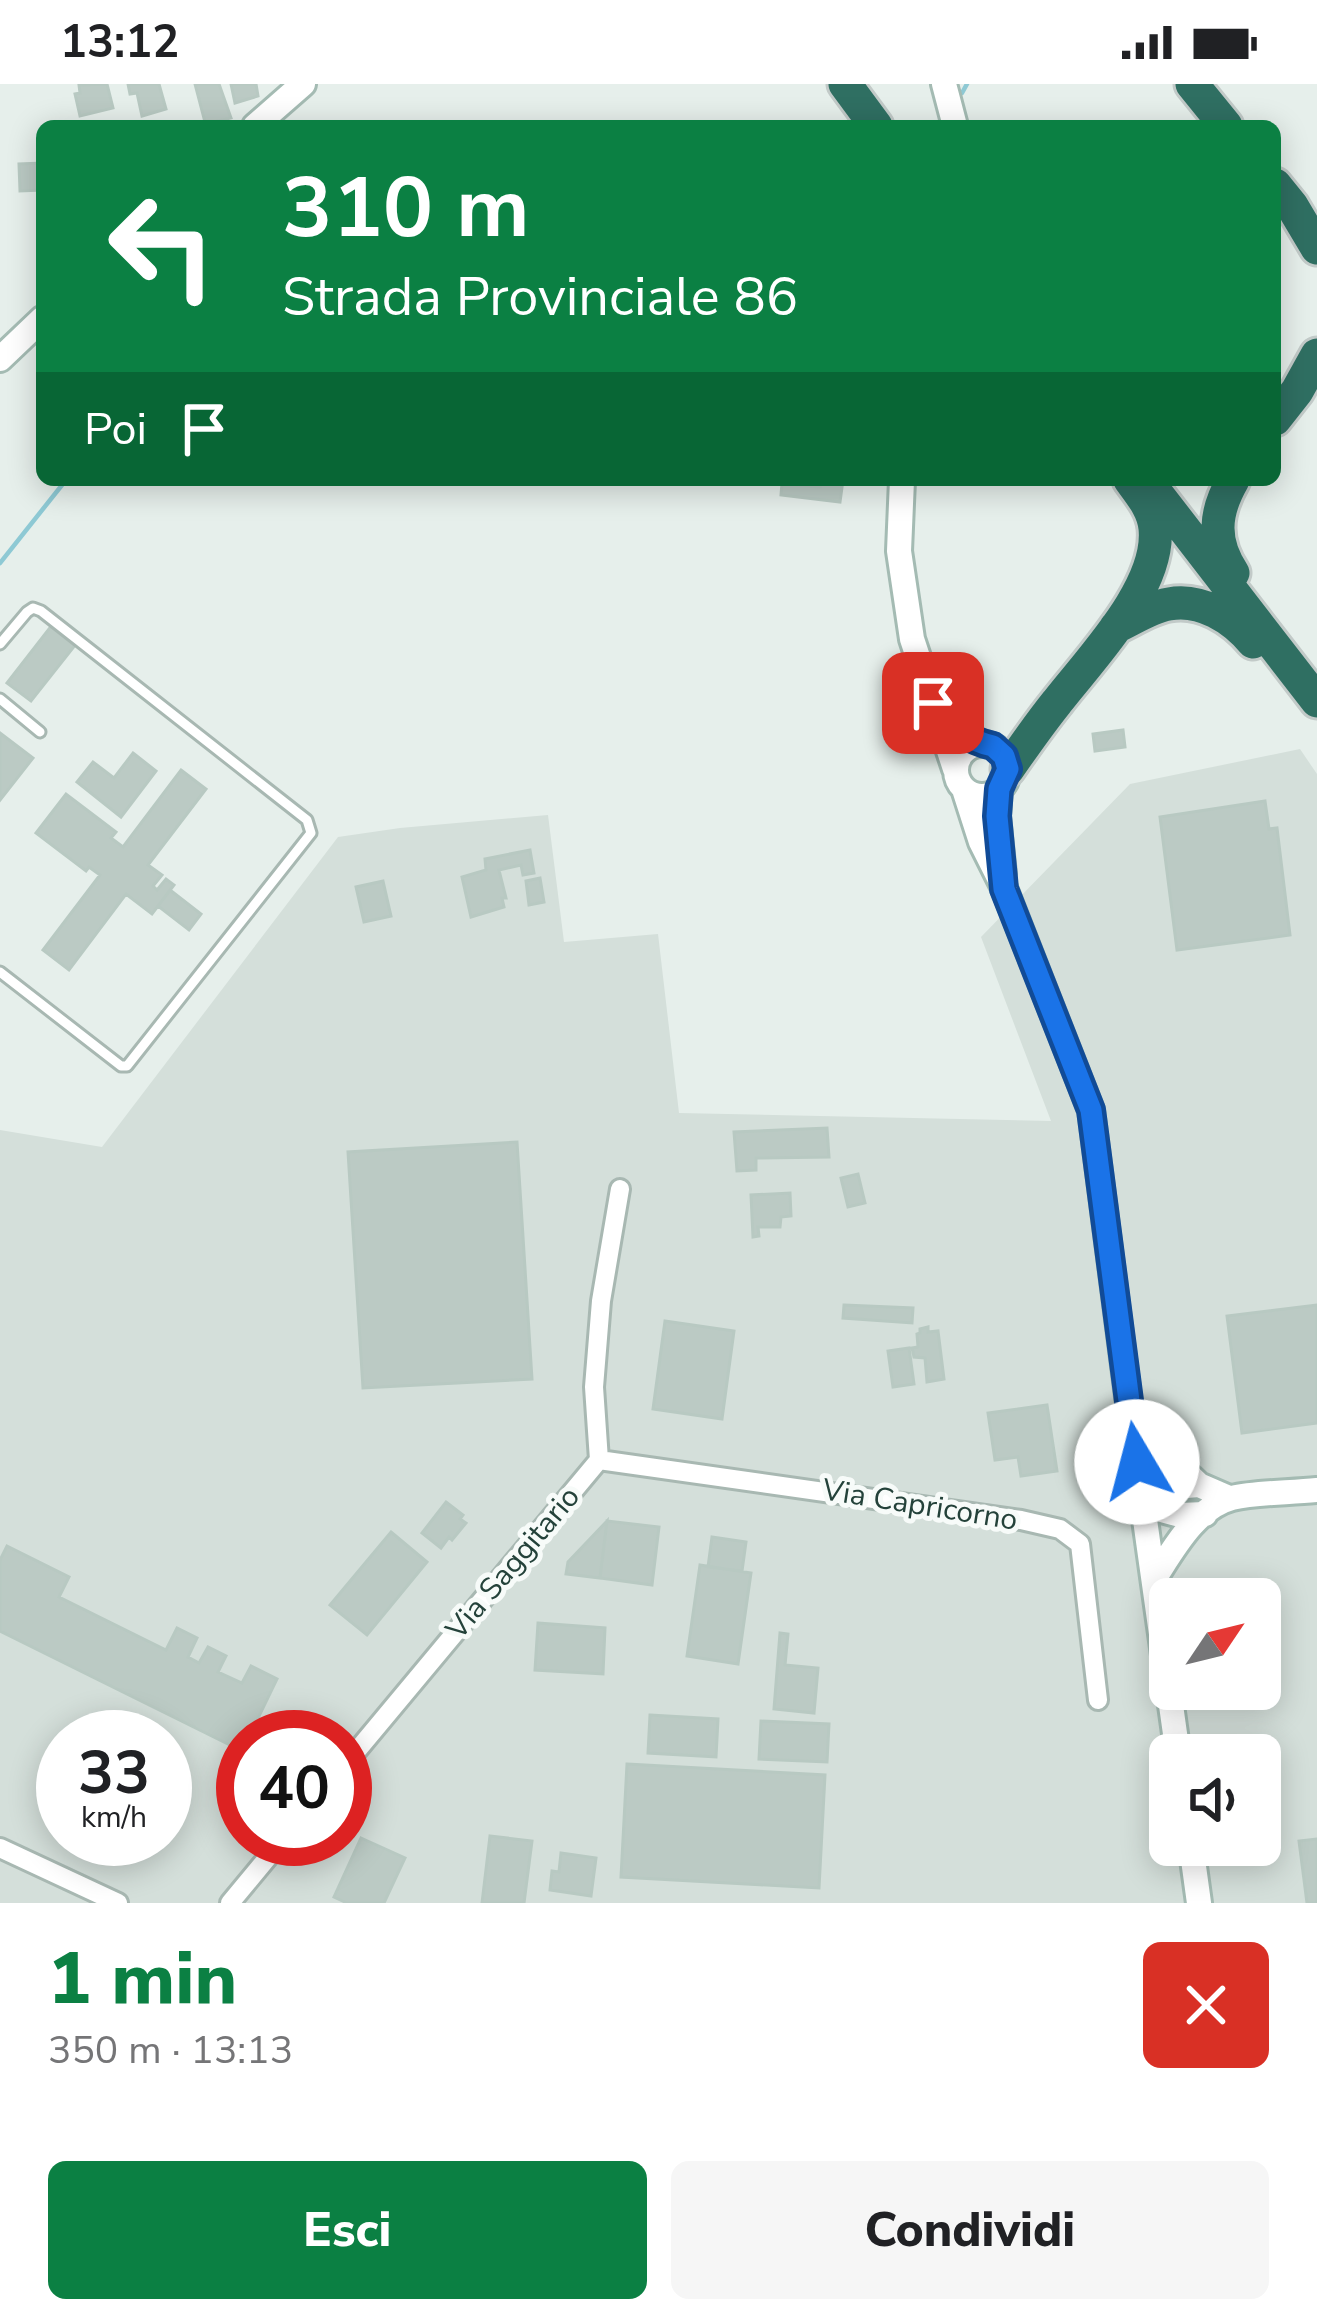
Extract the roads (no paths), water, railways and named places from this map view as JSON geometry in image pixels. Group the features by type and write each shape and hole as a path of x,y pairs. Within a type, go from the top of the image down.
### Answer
{"highway":[{"path":"844,84 871,120"},
{"path":"1192,84 1221,120"},
{"path":"1281,192 1317,248"},
{"path":"1281,411 1317,355"},
{"path":"994,762 1041,722 1116,626 1148,574 1155,524 1149,505 1135,486"},
{"path":"1152,486 1317,701"},
{"path":"1230,486 1218,516 1216,536 1221,552 1317,686"},
{"path":"1116,626 1173,603 1204,607 1248,635 1317,712"}],"street":[{"path":"262,120 303,84"},
{"path":"944,84 953,120"},
{"path":"0,359 36,325"},
{"path":"902,486 898,551 912,639 981,842 1091,1110 1154,1578"},
{"path":"933,703 994,762 1004,889"},
{"path":"960,779 962,753 994,762"},
{"path":"960,779 985,796 994,762"},
{"name":"Via Saggitario","path":"372,1732 598,1460 594,1387 601,1301 620,1189"},
{"path":"1131,1420 1199,1486 1229,1498 1317,1490"},
{"name":"Via Capricorno","path":"598,1460 960,1509 1060,1528 1080,1544 1098,1700"},
{"path":"1143,1505 1173,1487 1199,1486"},
{"path":"1155,1578 1186,1532 1229,1498"},
{"path":"1143,1505 1180,1515 1205,1514"},
{"path":"0,1848 118,1903"},
{"path":"230,1903 261,1866"},
{"path":"1194,1866 1199,1903"}],"lane":[{"path":"0,644 27,612 40,611 311,827 311,833 127,1066 0,971"},
{"path":"0,699 40,732"}],"waterway":[{"path":"962,93 967,84"},
{"path":"0,563 61,486"}]}
